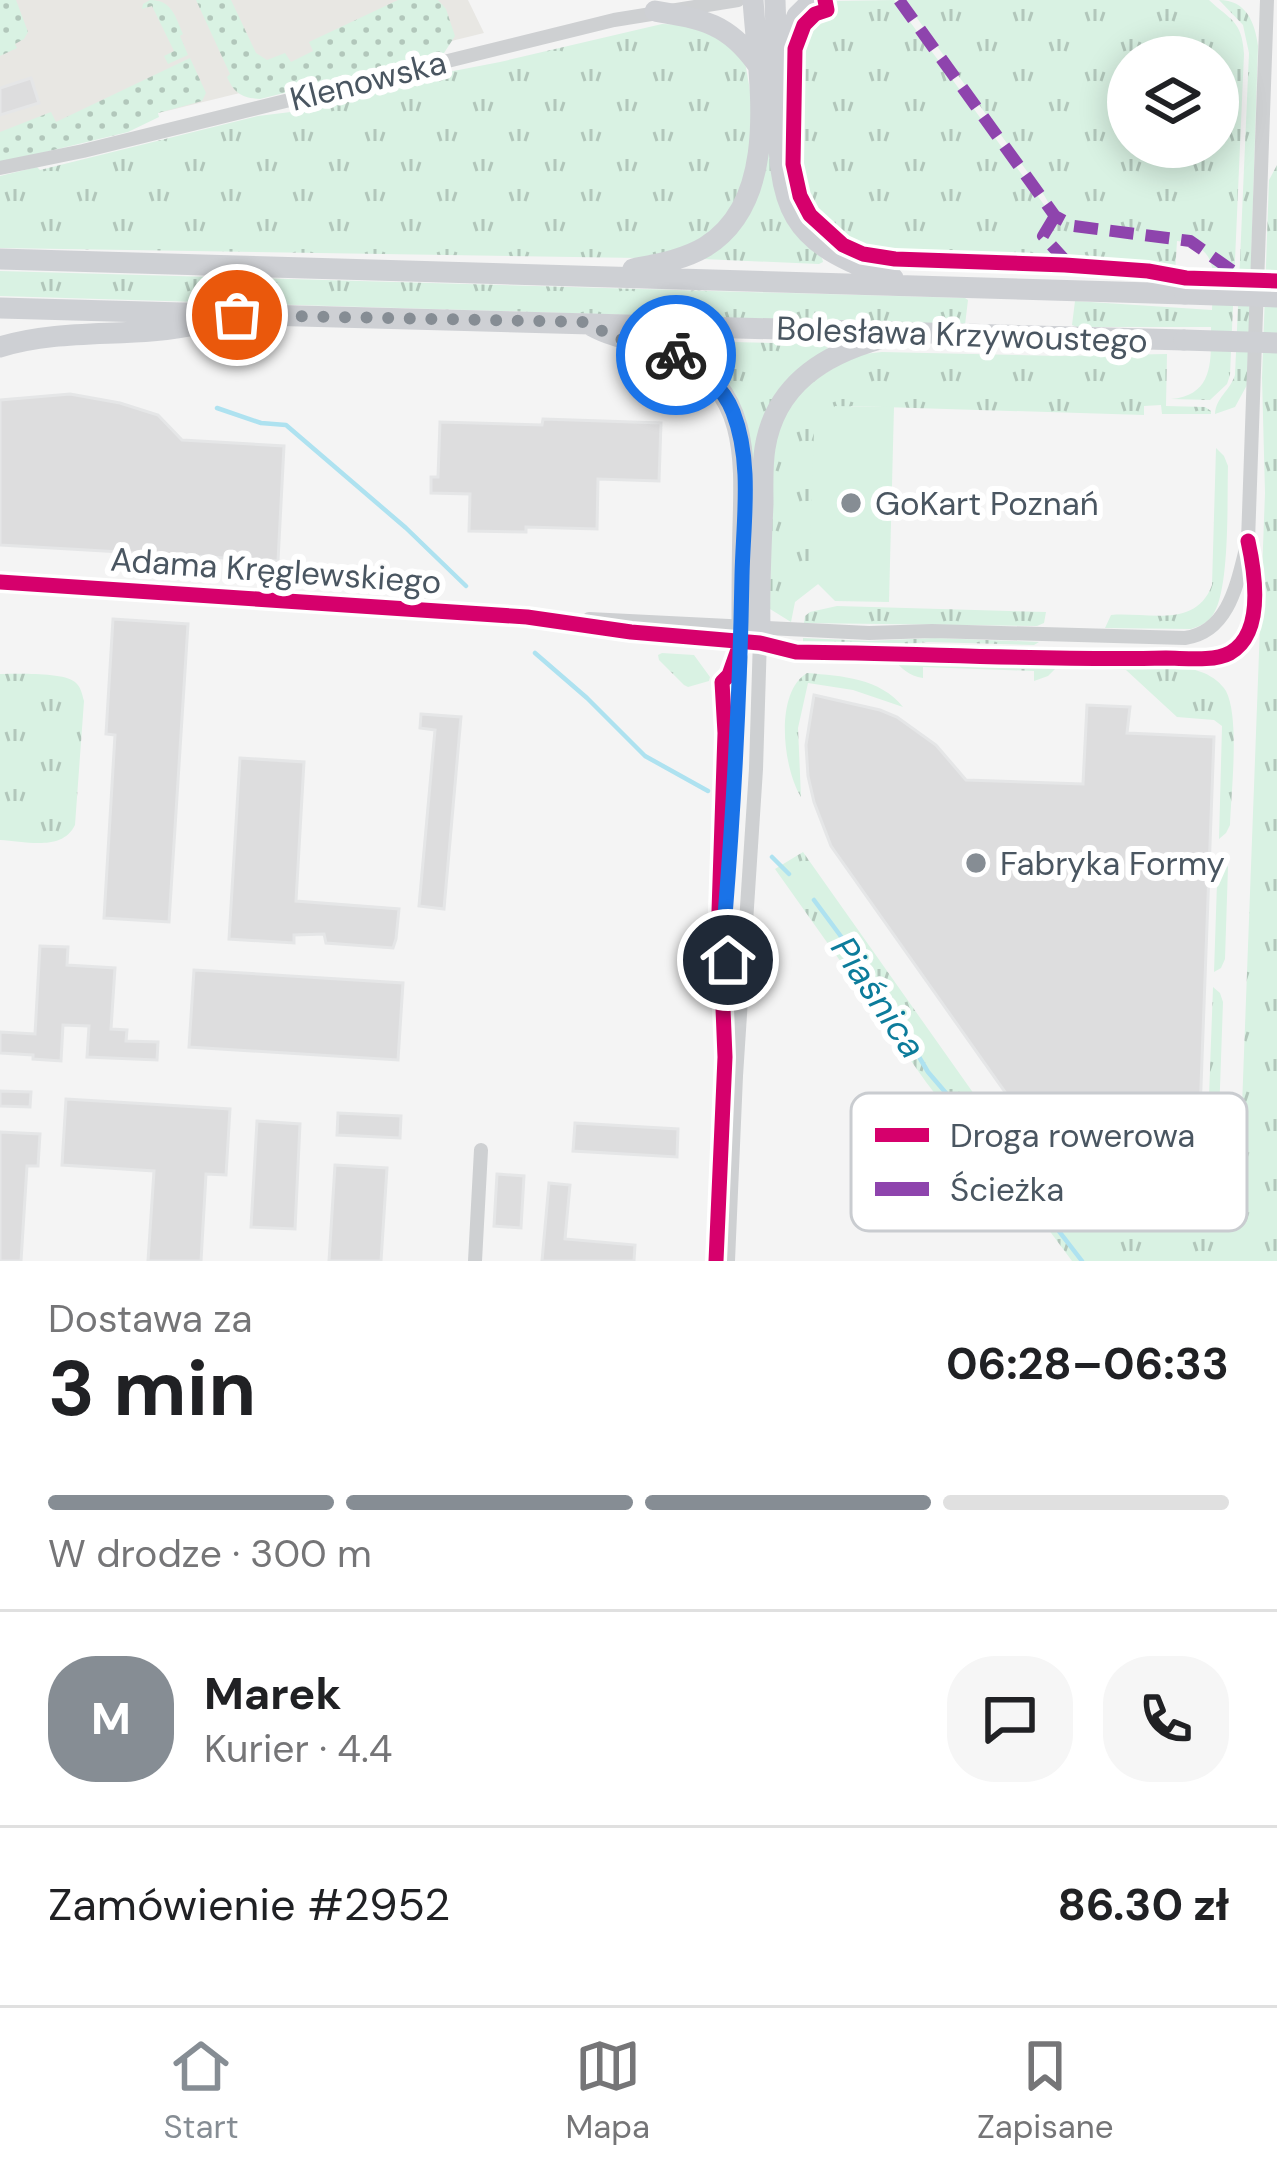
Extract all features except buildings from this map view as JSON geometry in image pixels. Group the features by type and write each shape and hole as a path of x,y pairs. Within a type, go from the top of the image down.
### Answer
{"main road":[{"path":"601,277 702,249 720,236 746,202 760,136 753,0"},
{"path":"775,0 778,161 783,191 810,235 839,258 917,286"},
{"path":"778,76 791,25 813,0"},
{"path":"655,11 699,19 726,30 757,65"},
{"name":"Bolesława Krzywoustego","path":"0,259 1277,297"},
{"name":"Bolesława Krzywoustego","path":"0,308 1277,343"},
{"path":"0,346 194,326 228,314"},
{"path":"586,322 613,337 678,356 708,376 728,402 744,460 751,634"},
{"path":"751,634 765,448 782,399 808,370 837,354 910,334"}],"street":[{"name":"Klenowska","path":"0,168 655,11 738,0"},
{"path":"751,634 952,631 1185,638 1207,632 1220,618 1233,593 1248,541 1267,0"},
{"path":"751,634 796,652 1220,656 1233,651 1250,624 1255,572 1248,541"},
{"name":"Adama Kręglewskiego","path":"0,582 284,599 548,620 631,632 751,634"},
{"name":"Adama Kręglewskiego","path":"548,620 706,625 751,634"},
{"path":"728,1261 750,883 751,634"},
{"path":"736,1076 725,916 751,634"},
{"path":"728,886 750,883"},
{"path":"475,1261 481,1150"}],"shaded area":[{"path":"0,0 468,0 484,33 0,152"}],"green space":[{"path":"0,0 16,0 28,32 15,44 17,48 0,56"},
{"path":"150,0 172,10 188,55 168,64 164,56 174,51 152,6 142,9"},
{"path":"196,0 231,0 256,53 267,60 285,53 291,62 313,51 309,42 398,0 438,0 455,36 444,53 260,99 239,94 230,82"},
{"path":"894,0 1053,217 1044,195 904,0 1209,0 1229,17 1241,34 1244,54 1230,375 1227,384 1210,400 1171,399 1203,383 1210,364 1211,327 1072,325 1075,301 1212,310 1211,265 1208,256 1191,244 1177,241 1175,274 1095,263 894,256 857,248 826,228 809,206 795,155 798,56 808,27 838,11 837,1"},
{"path":"1219,0 1236,4 1248,14 1258,46 1247,385 1235,407 1215,414 1235,375 1249,53 1243,25"},
{"path":"823,3 824,8 804,21 795,40 789,146 795,190 812,222 827,237 853,253 889,262 1074,268 1175,280 900,268 857,259 828,244 798,207 785,145 790,42 800,19"},
{"path":"662,24 689,25 724,36 745,62 752,102 749,170 728,216 691,247 639,258 0,248 0,176 258,116 307,110 381,85"},
{"path":"190,58 206,93 202,101 158,113 159,117 128,132 0,163 0,132 51,112 56,122"},
{"path":"770,139 804,243 823,262 703,259"},
{"path":"1277,165 1277,1261 1072,1261 1050,1231 1247,1231 1247,1093 1242,1093 1265,493 1262,378 1269,180"},
{"path":"0,271 968,300 965,325 0,296"},
{"path":"690,341 821,344 828,348 819,355 752,471 713,366 688,346"},
{"path":"1167,354 1166,406 1205,407 1211,414 1162,414 1161,405 1144,406 1144,415 851,406 822,581 795,602 791,622 770,609 772,443 795,392 855,355"},
{"name":"GoKart Poznań","path":"835,406 894,407 889,602 835,601 809,575 814,431"},
{"path":"1216,448 1228,466 1228,499 1225,563 1214,613 1191,629 1105,628 1111,615 1183,613 1205,599 1212,585"},
{"path":"837,606 1046,612 1044,623 1037,626 804,623 810,612"},
{"path":"803,638 1039,642 928,642 866,648 803,645"},
{"path":"662,653 694,655 709,681 684,685 659,660"},
{"path":"892,658 1062,662 1048,676 1034,681 1034,671 923,667 923,678"},
{"path":"1103,665 1195,670 1214,678 1226,691 1233,719 1233,776 1230,825 1219,839 1222,726 1214,720 1177,717 1126,670"},
{"path":"807,673 872,684 903,707 853,690 808,683 798,728 801,797 790,768 785,732 790,697"},
{"path":"0,674 60,677 75,682 81,691 75,825 61,839 42,843 0,840"},
{"path":"803,852 973,1093 934,1093 775,869"},
{"path":"1218,853 1228,867 1225,959 1214,972"},
{"path":"1213,987 1223,1002 1220,1093 1209,1093"}],"waterway":[{"name":"Piaśnica","path":"217,408 261,423 286,425 466,586"},
{"name":"Piaśnica","path":"535,653 645,756 708,791"},
{"name":"Piaśnica","path":"772,857 789,874"},
{"name":"Piaśnica","path":"814,900 874,981 928,1072 946,1093"},
{"name":"Piaśnica","path":"1059,1231 1082,1261"}],"marked path":[{"path":"899,0 1055,216 1074,226 1190,241 1240,276"},
{"path":"1055,216 1043,236 1064,259"}],"cycle path":[{"path":"825,0 827,10 804,25 795,49 793,164 810,215 843,245 895,259 1065,265 1186,278 1277,281"},
{"path":"0,582 527,617 760,643 796,652 1198,659 1230,653 1249,632 1255,601 1248,541"},
{"path":"716,1261 725,1057 719,911 725,733 722,682 741,641"}],"way so far":[{"path":"237,315 586,322 613,337 676,355"}],"place":[{"name":"GoKart Poznań","path":"851,503"},
{"name":"Fabryka Formy","path":"976,863"}],"route":[{"path":"676,355 721,391 738,428 744,460 742,641 725,916 728,960"}]}
